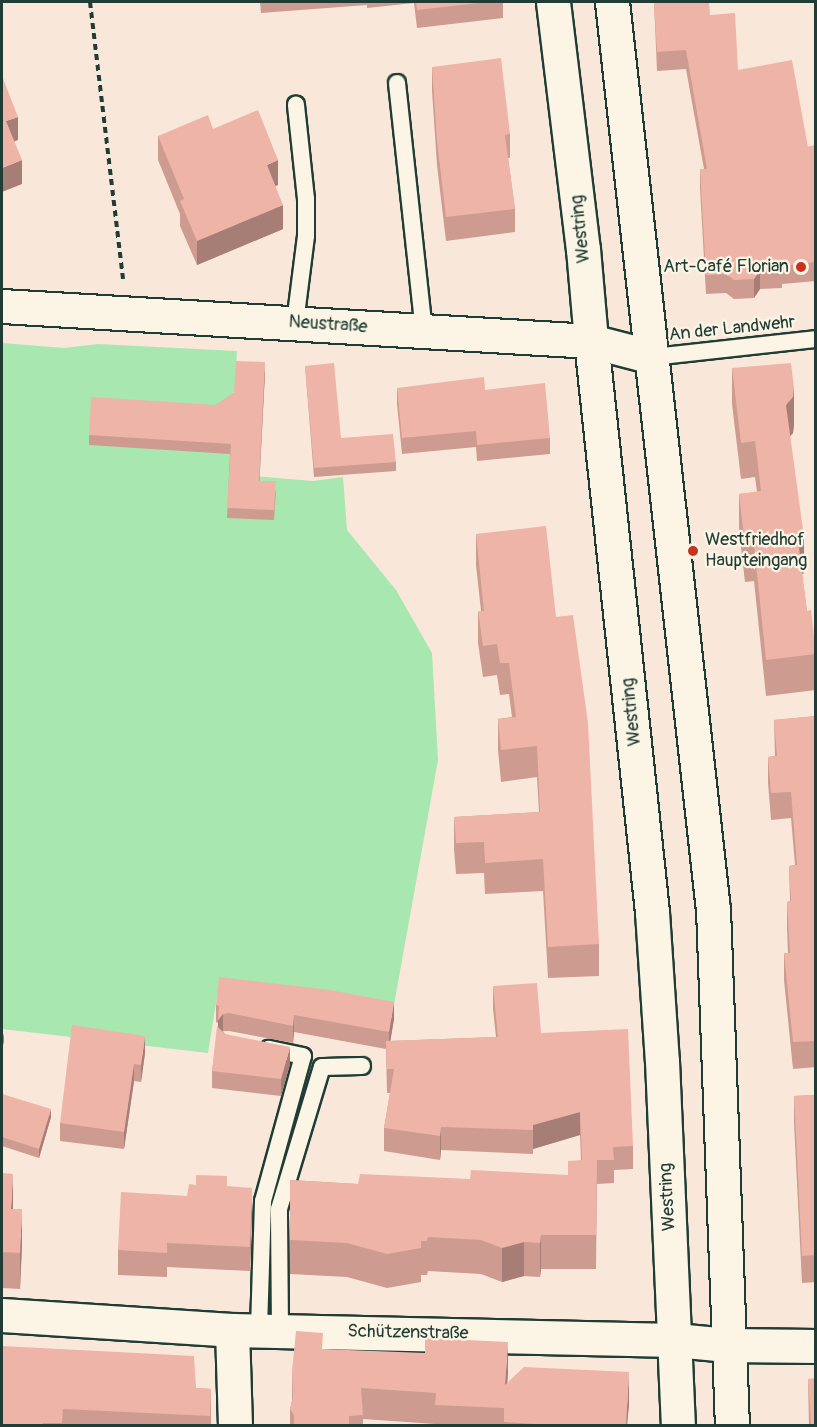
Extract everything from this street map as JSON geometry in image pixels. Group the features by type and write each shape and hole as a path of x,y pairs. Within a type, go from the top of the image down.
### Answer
{"main road":[{"name":"Westring","path":"553,2 584,249 591,341 652,912 678,1425"},
{"path":"612,2 713,909 732,1425"},
{"name":"Neustraße","path":"2,306 591,341 653,357"},
{"name":"Schützenstraße","path":"2,1315 257,1330 675,1340 728,1345 816,1346"},
{"path":"235,1425 257,1330"}],"lane":[{"path":"398,83 424,331"},
{"path":"296,105 306,199 306,236 298,286 296,322"},
{"name":"An der Landwehr","path":"653,357 816,339"},
{"path":"249,1045 303,1056 263,1201 257,1330"},
{"path":"257,1330 279,1209 322,1066 362,1066"}],"path":[{"path":"90,2 127,313"}],"green space":[{"path":"2,343 64,348 98,344 237,351 230,474 313,481 343,477 347,530 396,590 432,653 438,760 392,1016 218,991 208,1053 2,1029"}],"building":[{"path":"416,2 488,2 417,10"},
{"path":"654,2 709,2 710,15 735,13 738,70 792,60 808,147 816,145 816,262 782,266 782,269 760,270 754,279 734,280 726,274 706,275 700,169 707,169 686,50 657,52"},
{"path":"501,58 510,134 505,135 515,209 446,217 437,141 432,67"},
{"path":"2,76 18,117 6,121 22,160 2,168"},
{"path":"258,110 278,160 267,165 283,205 197,241 180,201 184,199 158,136 208,115 213,129"},
{"path":"236,361 265,362 259,481 276,481 274,510 227,508 231,444 89,435 91,397 216,405 234,393"},
{"path":"334,363 341,438 393,434 396,462 314,468 305,366"},
{"path":"791,363 793,397 786,405 804,537 798,540 807,611 811,610 816,654 766,660 754,545 745,546 739,494 761,491 755,441 741,443 732,368"},
{"path":"484,377 485,390 545,383 550,438 477,445 476,431 402,438 397,388"},
{"path":"546,526 556,617 573,615 588,723 599,944 548,947 543,859 485,863 484,842 456,843 454,817 540,812 537,746 501,750 498,719 516,717 509,663 500,663 497,644 483,646 478,611 484,611 476,534"},
{"path":"816,716 816,1041 793,1042 784,953 790,953 787,902 791,901 789,866 797,865 791,792 771,793 768,757 777,756 774,720"},
{"path":"219,977 330,990 394,1002 389,1032 294,1015 293,1026 229,1013 223,1014 218,1020 219,1006 216,1005"},
{"path":"537,983 541,1033 628,1029 633,1146 613,1147 614,1160 582,1160 580,1112 533,1125 533,1130 441,1127 440,1136 384,1128 394,1069 387,1069 386,1041 498,1037 493,986"},
{"path":"72,1025 145,1036 141,1065 134,1064 124,1132 60,1123"},
{"path":"217,1026 225,1034 290,1047 281,1079 212,1071"},
{"path":"2,1094 51,1109 39,1149 2,1137"},
{"path":"816,1095 816,1255 802,1256 794,1096"},
{"path":"597,1159 596,1235 541,1235 540,1243 524,1242 502,1248 481,1240 428,1237 427,1241 421,1241 421,1248 387,1254 347,1243 290,1240 290,1180 358,1184 360,1174 470,1179 471,1170 568,1175 568,1161"},
{"path":"2,1173 13,1174 11,1209 22,1209 20,1253 2,1252"},
{"path":"196,1175 227,1176 227,1186 252,1188 250,1247 167,1243 167,1253 118,1250 121,1192 187,1196 189,1184 196,1185"},
{"path":"296,1331 323,1333 322,1349 425,1353 425,1338 508,1342 505,1385 524,1367 629,1372 626,1425 550,1425 504,1422 504,1408 435,1405 436,1393 361,1388 363,1415 349,1416 349,1425 294,1425 294,1415 290,1409 293,1397 292,1371"},
{"path":"2,1346 194,1356 196,1388 211,1389 210,1416 63,1409 62,1423 2,1425"},
{"path":"816,1378 816,1425 811,1425 808,1379"}],"place":[{"name":"Art-Café Florian","path":"801,267"},
{"name":"Westfriedhof Haupteingang","path":"693,551"}]}
